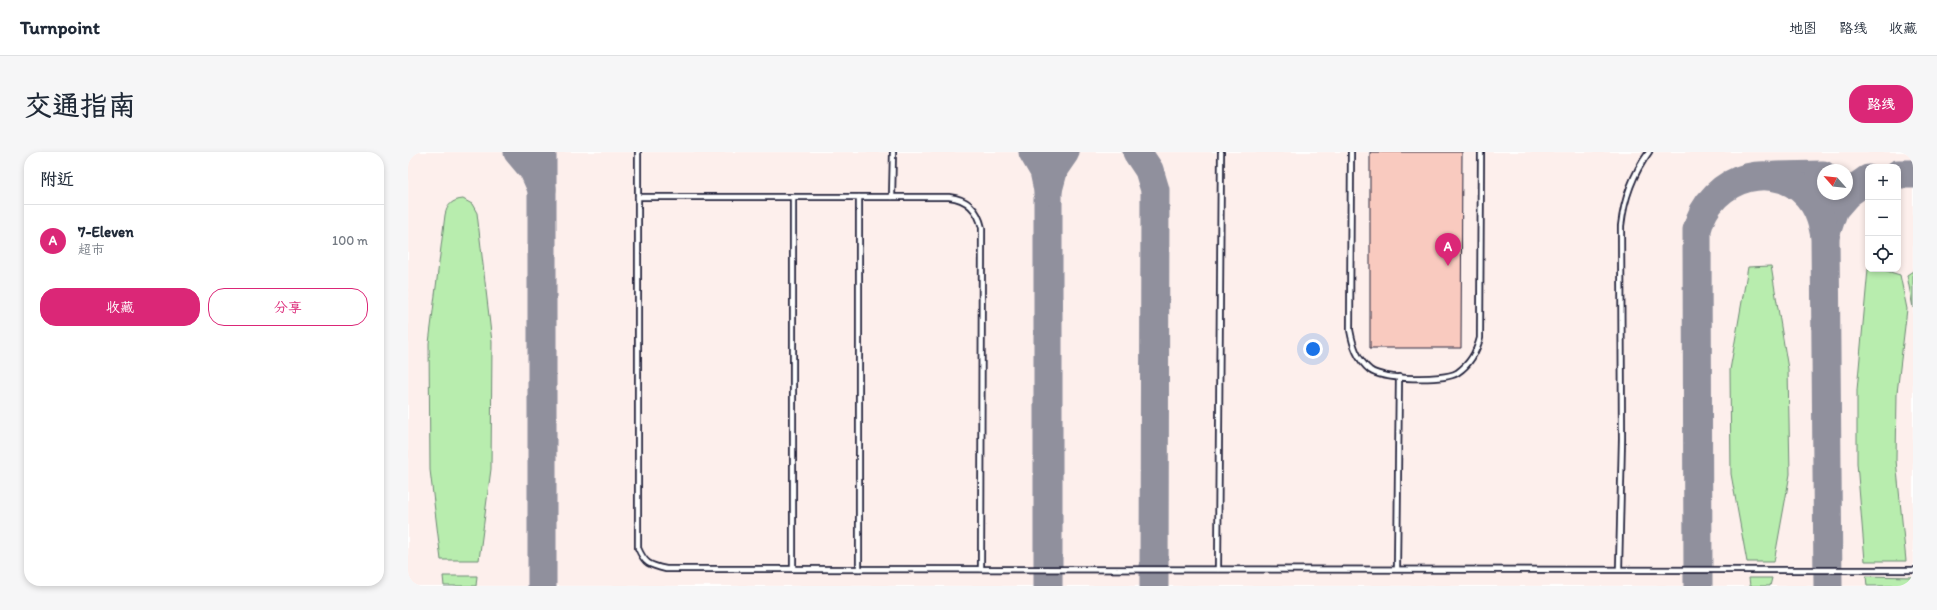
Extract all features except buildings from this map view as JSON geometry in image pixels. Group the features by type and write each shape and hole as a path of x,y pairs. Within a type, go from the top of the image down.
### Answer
{"lane":[{"path":"638,152 638,548 643,560 652,566 666,569 1913,570"},
{"path":"892,197 893,152"},
{"path":"1218,569 1221,152"},
{"path":"1351,152 1350,330 1353,348 1360,360 1371,370 1383,376 1398,377 1444,377 1456,373 1468,363 1476,352 1480,338 1481,152"},
{"path":"1619,569 1622,439 1621,226 1626,196 1638,170 1650,152"},
{"path":"638,197 956,198 970,204 980,218 982,239 981,569"},
{"path":"793,197 793,569"},
{"path":"859,569 860,197"},
{"path":"1397,569 1398,377"}],"shaded area":[{"path":"408,152 1913,152 1913,586 408,586"}],"green space":[{"path":"463,199 472,204 477,213 492,342 491,469 479,560 441,560 430,470 429,343 445,215 447,208 451,204"},
{"path":"1771,266 1788,369 1790,474 1774,562 1747,562 1731,474 1730,370 1748,267"},
{"path":"1913,271 1913,308 1907,275"},
{"path":"1868,272 1890,272 1900,275 1907,309 1897,393 1896,460 1906,561 1865,561 1857,463 1857,390"},
{"path":"443,576 477,576 476,586 444,586"},
{"path":"1866,576 1913,577 1913,586 1867,586"},
{"path":"1749,578 1772,578 1770,586 1750,586"}],"taxiway":[{"path":"518,152 534,171 542,189"},
{"path":"542,152 542,586"},
{"path":"1033,152 1044,171 1048,190 1048,586"},
{"path":"1048,190 1054,168 1065,152"},
{"path":"1137,152 1149,170 1155,190 1154,586"},
{"path":"1901,174 1913,174"},
{"path":"1776,176 1817,175"},
{"path":"1698,586 1697,230 1704,211 1716,196 1731,184 1748,178 1766,176 1784,179 1800,189 1814,204 1821,220 1825,236 1828,586"},
{"path":"1853,190 1865,181"},
{"path":"1825,236 1834,209 1842,200"}],"place":[{"name":"7-Eleven","path":"1448,266"}]}
